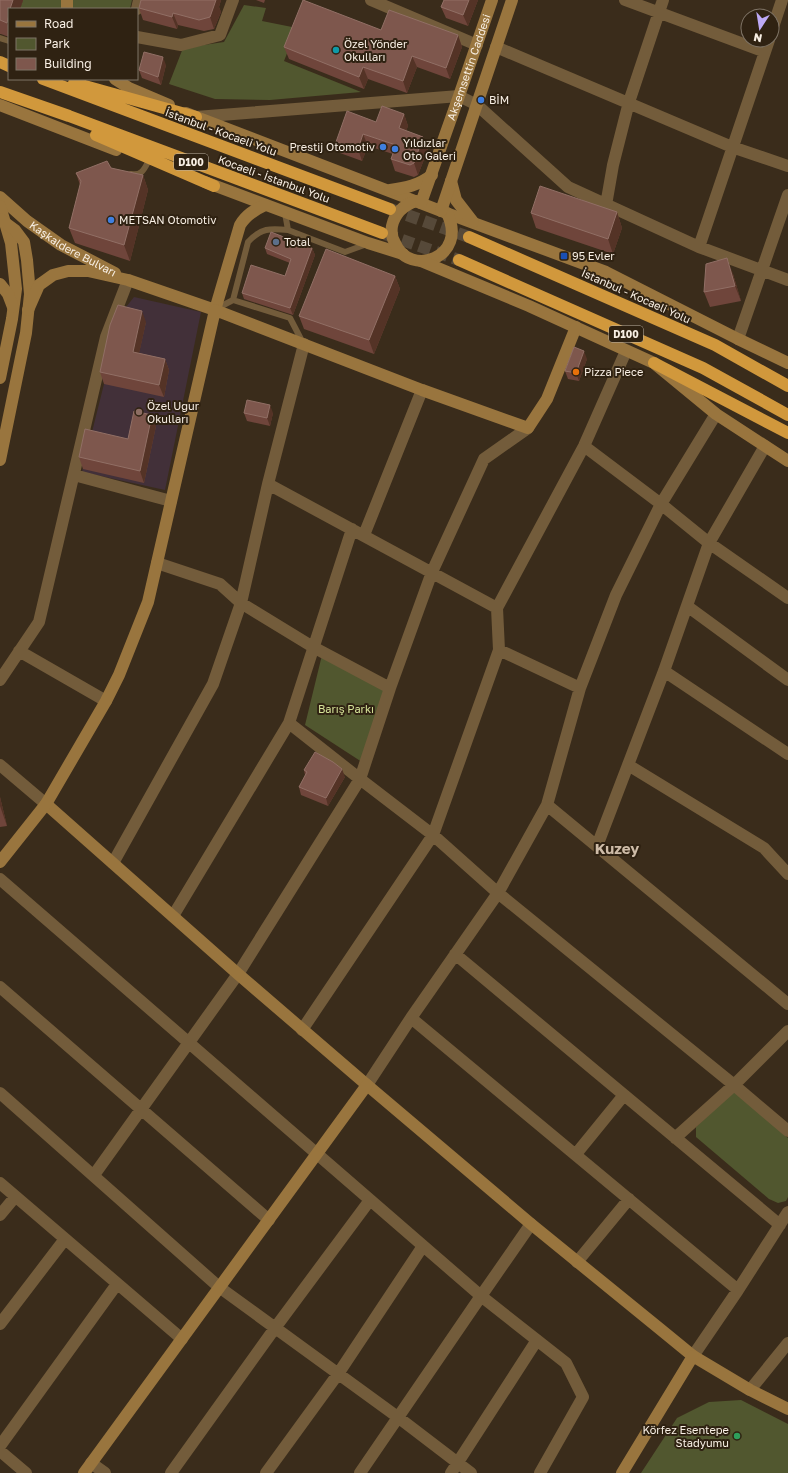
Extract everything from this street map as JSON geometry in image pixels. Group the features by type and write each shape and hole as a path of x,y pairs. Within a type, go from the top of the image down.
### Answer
{"highway":[{"name":"İstanbul - Kocaeli Yolu","path":"46,80 390,209"},
{"path":"62,80 196,117"},
{"path":"0,92 214,186"},
{"name":"Kocaeli - İstanbul Yolu","path":"0,92 382,233"},
{"name":"İstanbul - Kocaeli Yolu","path":"469,237 714,345 788,386"},
{"name":"D100","path":"460,260 703,368 788,415"},
{"path":"654,363 788,433"}],"main road":[{"name":"Akşemsettin Caddesi","path":"419,202 432,175 492,0"},
{"name":"Akşemsettin Caddesi","path":"444,212 451,181 512,0"},
{"path":"119,81 196,117 606,272 788,363"},
{"path":"0,105 285,213 403,254 576,327 654,363 716,414 788,460"},
{"path":"389,190 408,188 423,182 432,175"},
{"path":"451,181 456,200 474,223"},
{"name":"Kaşkaldere Bulvarı","path":"0,197 27,221 61,245 128,280"},
{"path":"403,254 396,247 392,238 394,218 407,204 419,202"},
{"path":"0,862 46,804 106,701 119,675 148,602 215,310 240,226 244,218 252,211 265,205"},
{"name":"Kaşkaldere Bulvarı","path":"0,206 3,221 11,243 16,289 0,378"},
{"path":"421,261 430,260 439,256 451,241 451,222 444,212"},
{"name":"Kaşkaldere Bulvarı","path":"0,460 26,333 30,294 24,242 15,230 3,221"},
{"name":"Kaşkaldere Bulvarı","path":"28,310 39,285 53,275 68,271 88,271 128,280"},
{"path":"128,280 215,310 422,390 528,428 547,399 576,327"},
{"path":"0,284 8,294 13,308"},
{"path":"46,804 302,1030 577,1262 693,1356 750,1390 788,1409"},
{"path":"84,1473 367,1085"},
{"path":"622,1473 693,1356"}],"street":[{"path":"138,37 181,45 220,35 233,0"},
{"path":"371,0 477,45"},
{"path":"625,0 659,13 740,38"},
{"path":"606,205 613,165 629,102 663,0"},
{"path":"496,47 629,102 732,147 788,166"},
{"path":"699,247 766,48"},
{"path":"196,117 459,96 477,105 568,187 699,247 788,280"},
{"path":"738,339 788,195"},
{"path":"0,680 39,622 106,337 128,280"},
{"path":"113,863 213,684 241,603 268,484 304,344"},
{"path":"302,1030 433,835 499,650 498,608 584,446 626,351"},
{"path":"364,535 422,390"},
{"path":"367,1085 411,1018 498,893 548,805 580,688 616,595 661,504 716,414"},
{"path":"94,1175 238,974 360,779 390,688 432,572 484,458 528,428"},
{"path":"584,446 661,504 709,543 788,598"},
{"path":"597,846 664,672 709,543 765,446"},
{"path":"74,475 171,501"},
{"path":"268,484 498,608"},
{"path":"173,916 289,723 352,529"},
{"path":"157,563 220,584 241,603 313,647 390,688"},
{"path":"687,606 788,680"},
{"path":"499,650 580,688"},
{"path":"19,651 106,701"},
{"path":"664,672 788,754"},
{"path":"289,723 433,835 498,893 788,1130"},
{"path":"0,765 46,804"},
{"path":"628,765 764,848 786,867"},
{"path":"548,805 788,1004"},
{"path":"0,879 481,1296 566,1363 583,1397 540,1473"},
{"path":"455,954 780,1225"},
{"path":"0,987 269,1220"},
{"path":"411,1018 738,1290"},
{"path":"676,1138 734,1085 788,1031"},
{"path":"0,1093 220,1287 399,1418 455,1468 471,1473"},
{"path":"576,1154 624,1095"},
{"path":"0,1183 182,1339"},
{"path":"0,1215 16,1197"},
{"path":"577,1262 629,1199"},
{"path":"171,1473 275,1328 370,1200"},
{"path":"693,1356 738,1290 788,1212"},
{"path":"360,1473 531,1224"},
{"path":"0,1324 65,1239"},
{"path":"266,1473 338,1374 423,1246"},
{"path":"0,1446 117,1284"},
{"path":"455,1468 537,1340"},
{"path":"750,1390 788,1343"},
{"path":"0,1451 26,1473"},
{"path":"91,1463 105,1473"}],"lane":[{"path":"126,173 132,175 143,172 148,162"},
{"path":"285,213 288,230"},
{"path":"215,310 233,300 248,242 261,231 273,229 288,230 345,252 368,243"},
{"path":"233,300 290,318 304,344"}],"shaded area":[{"name":"Özel Uğur Okulları","path":"134,297 201,312 165,490 82,472 119,316"}],"green space":[{"path":"23,0 132,0 130,8 20,8"},
{"path":"244,5 266,8 262,21 297,28 284,61 361,92 270,100 215,99 169,84 183,48 224,42"},
{"name":"Barış Parkı","path":"322,655 389,693 365,764 305,725"},
{"path":"734,1091 788,1138 788,1197 786,1201 778,1203 769,1199 696,1137 696,1127"},
{"path":"741,1400 788,1424 788,1473 641,1473 677,1418 709,1402"}],"building":[{"path":"0,0 13,0 10,8 8,8 7,23 0,20"},
{"path":"141,0 216,0 210,17 199,20 173,13 172,17 139,8"},
{"path":"303,0 381,30 389,10 458,35 446,68 412,56 403,81 363,67 359,77 284,47"},
{"path":"444,0 469,0 463,15 441,7"},
{"path":"144,52 163,57 158,77 139,70"},
{"path":"382,106 404,114 399,128 423,137 414,163 410,165 391,159 396,145 363,134 358,149 336,142 347,111 376,122"},
{"name":"METSAN Otomotiv","path":"107,161 111,168 143,175 124,245 69,228 81,181 76,173"},
{"path":"540,186 617,212 608,239 531,213"},
{"path":"271,232 312,248 290,308 242,293 251,265 285,276 291,259 265,248"},
{"path":"326,249 395,276 369,340 299,316"},
{"path":"727,258 735,286 704,292 706,264"},
{"name":"Özel Uğur Okulları","path":"118,305 142,311 133,352 165,359 159,385 100,372 110,325"},
{"path":"574,347 584,351 576,373 565,371"},
{"path":"247,400 270,405 267,418 244,413"},
{"path":"134,411 152,415 140,471 79,457 85,429 128,439"},
{"path":"315,752 342,769 326,798 299,787 307,772 304,770"}],"tunnel":[{"path":"390,209 469,237"},
{"path":"385,234 459,260"}],"place":[{"name":"Özel Yönder Okulları","path":"336,50"},
{"name":"BİM","path":"481,100"},
{"name":"Prestij Otomotiv","path":"383,147"},
{"name":"Yıldızlar Oto Galeri","path":"395,149"},
{"name":"METSAN Otomotiv","path":"111,220"},
{"name":"Total","path":"276,242"},
{"name":"95 Evler","path":"564,256"},
{"name":"Pizza Piece","path":"576,372"},
{"name":"Özel Uğur Okulları","path":"139,412"},
{"name":"Körfez Esentepe Stadyumu","path":"737,1436"}],"district":[{"name":"Kuzey","path":"617,849"}]}
